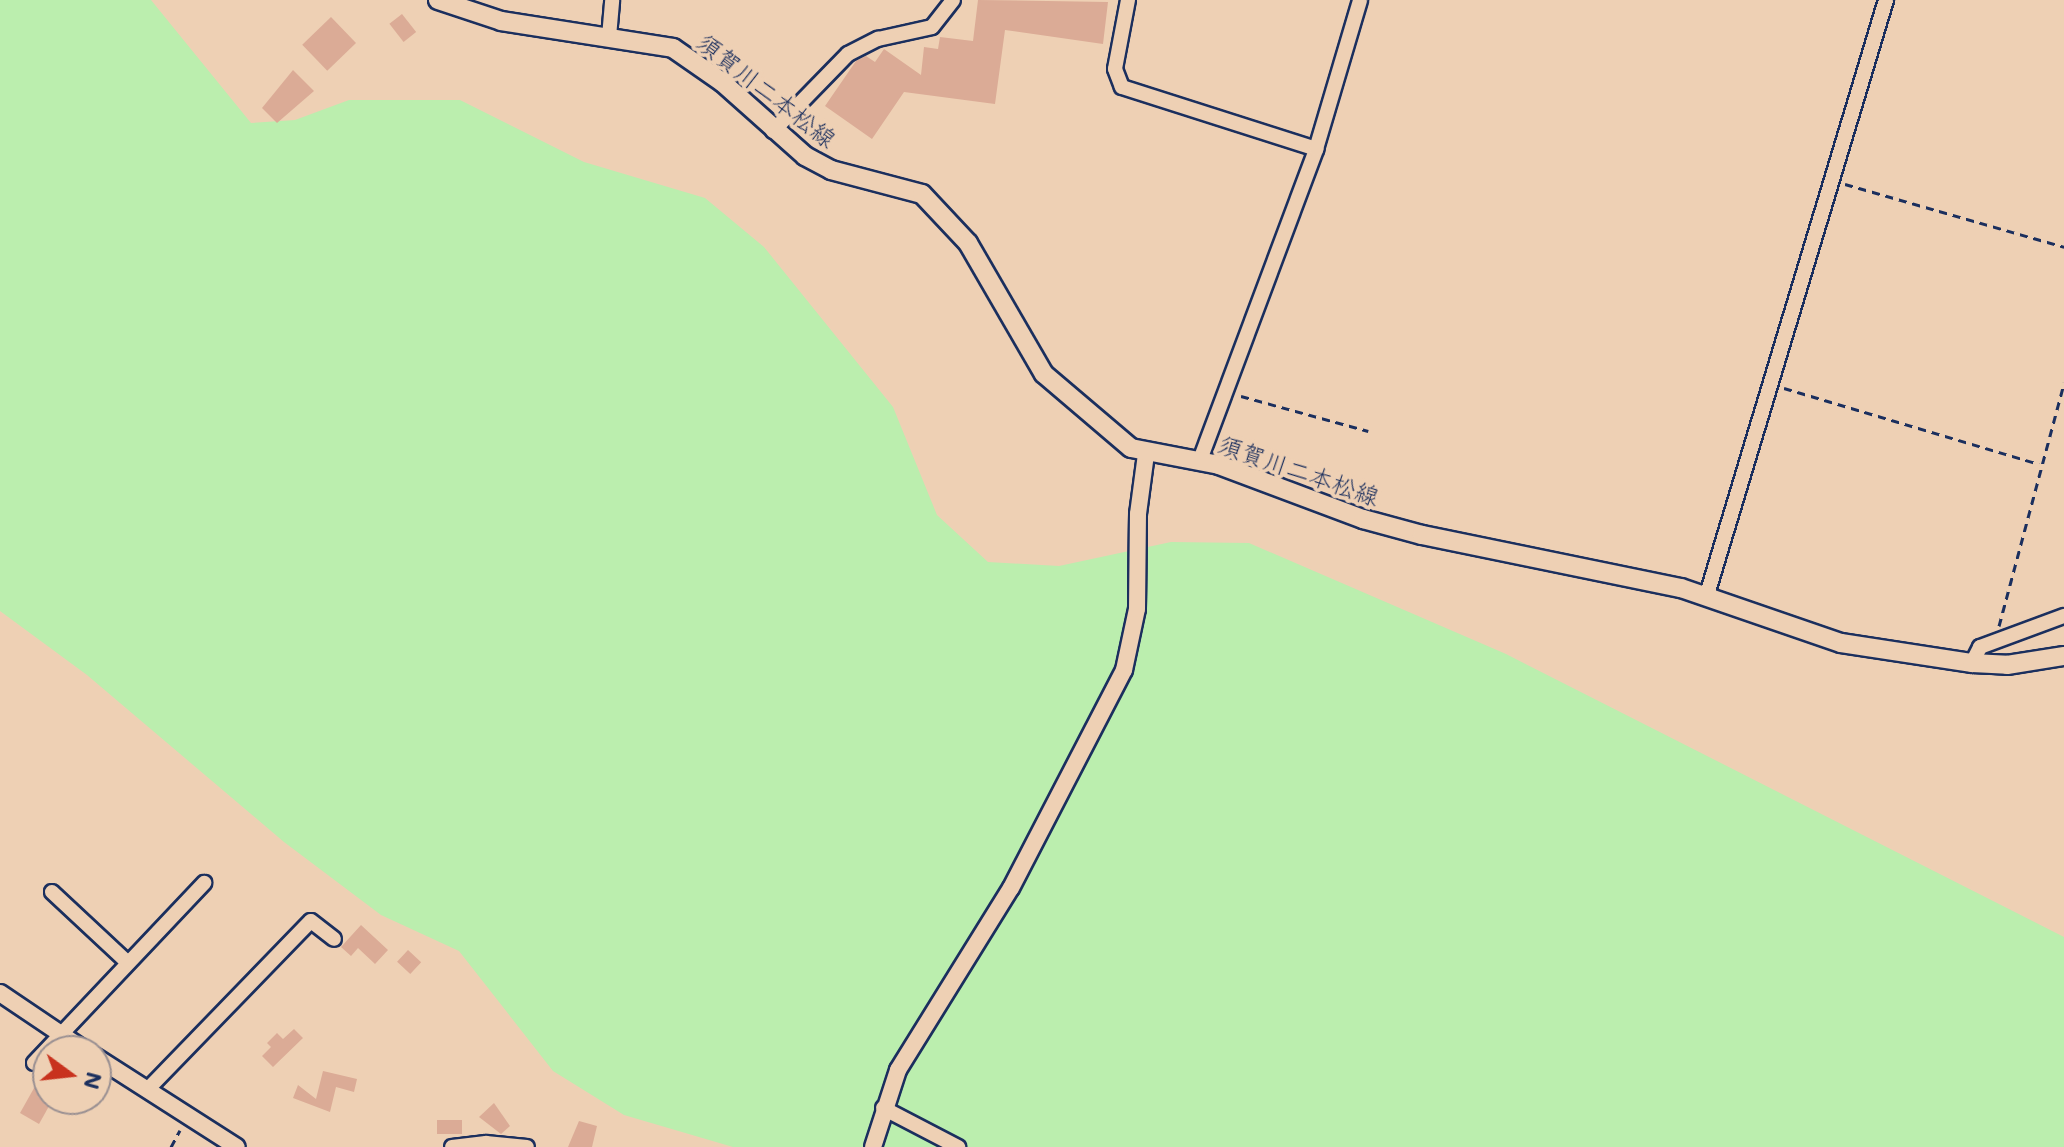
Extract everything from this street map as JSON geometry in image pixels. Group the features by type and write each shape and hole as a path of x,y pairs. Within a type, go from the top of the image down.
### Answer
{"main road":[{"name":"須賀川二本松線","path":"438,0 501,21 656,43 684,53 773,131 831,170 907,187 933,202 968,243 1044,374 1107,432 1146,454 1200,460 1278,483 1363,519 1681,588 1841,643 1972,663 2007,665 2064,656"}],"street":[{"path":"609,37 612,0"},
{"path":"773,131 848,54 878,39 932,27 953,0"},
{"path":"1128,0 1115,69 1122,87 1316,149"},
{"path":"1200,460 1316,149 1360,0"},
{"path":"1706,598 1886,0"},
{"path":"873,1147 883,1108 898,1070 1011,888 1124,670 1137,609 1138,514 1146,454"},
{"path":"1972,663 1980,647 2064,616"},
{"path":"59,1033 204,883"},
{"path":"52,892 127,962"},
{"path":"147,1090 311,921 334,939"},
{"path":"0,993 62,1035"},
{"path":"112,1067 237,1147"},
{"path":"883,1108 958,1147"},
{"path":"452,1147 527,1147"}],"path":[{"path":"1830,180 2064,247"},
{"path":"1995,641 2039,464 2064,383"},
{"path":"1769,384 2039,464"},
{"path":"1227,392 1368,431"},
{"path":"171,1147 187,1116"}],"green space":[{"path":"0,0 151,0 251,123 295,120 349,100 460,100 584,162 705,198 764,247 893,407 937,515 988,562 1059,566 1171,542 1249,543 1506,654 2064,937 2064,1147 733,1147 624,1115 553,1071 459,951 381,915 284,842 87,675 0,611"}],"building":[{"path":"978,0 1108,2 1103,44 1005,30 995,104 904,92 872,139 825,106 856,61 866,56 875,62 884,49 921,75 924,47 938,49 940,37 973,41"},
{"path":"402,14 416,32 404,42 389,24"},
{"path":"331,17 356,43 327,71 302,45"},
{"path":"293,70 314,91 277,123 262,108"},
{"path":"361,925 388,950 375,964 358,948 351,956 341,947"},
{"path":"408,950 421,962 410,974 397,962"},
{"path":"294,1029 303,1038 273,1067 262,1056 271,1047 267,1043 277,1033 283,1039"},
{"path":"323,1071 357,1079 354,1092 336,1087 330,1112 293,1098 298,1085 316,1099"},
{"path":"32,1092 32,1115 44,1115 39,1124 20,1113"},
{"path":"494,1103 510,1126 501,1134 479,1117"},
{"path":"437,1120 462,1120 462,1134 437,1134"},
{"path":"579,1121 597,1126 592,1147 568,1147"}]}
